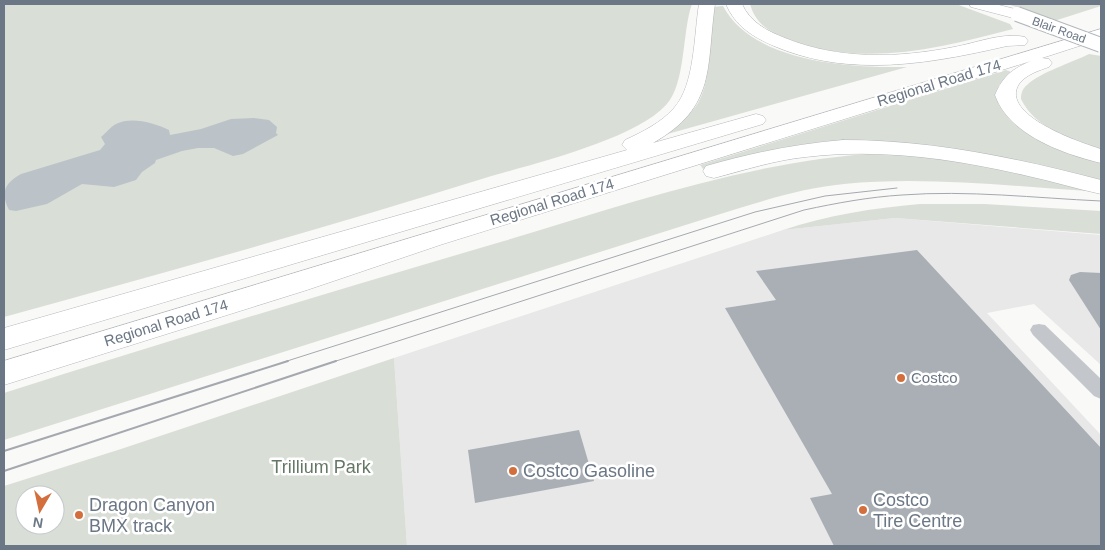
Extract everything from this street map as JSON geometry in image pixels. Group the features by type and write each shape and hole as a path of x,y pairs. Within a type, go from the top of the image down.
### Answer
{"highway":[{"path":"280,259 620,150 658,131 681,111 693,90 707,4"},
{"path":"734,4 742,18 764,35 798,49 834,58 871,61 904,60 1008,41 1018,41"},
{"path":"977,4 1017,14"},
{"name":"Regional Road 174","path":"4,339 847,94 1018,41 1101,18"},
{"name":"Regional Road 174","path":"4,373 297,283 434,238 1101,34"},
{"path":"1101,39 1061,54 1019,74 1009,83 1005,92 1012,110 1036,130 1072,147 1101,156"},
{"path":"297,283 722,168 808,150 871,146 929,150 998,161 1091,184"}],"main road":[{"name":"Blair Road","path":"1017,14 1101,45"}],"street":[{"path":"1039,330 1101,391"}],"shaded area":[{"path":"254,118 269,120 277,127 276,133 278,135 243,154 233,156 214,148 182,151 156,160 136,180 114,187 82,184 47,204 16,211 9,210 6,204 6,189 16,177 100,150 105,144 101,137 114,125 122,122 150,123 169,130 170,135 201,129 231,119"},
{"path":"895,218 1101,235 1101,365 1034,304 987,313 1101,435 1101,546 407,546 394,358 783,230"}],"green space":[{"path":"4,4 692,4 680,71 672,96 666,105 651,118 607,140 554,158 365,215 4,317"},
{"path":"750,4 956,4 1010,24 1013,29 930,48 874,54 846,53 791,40 771,31 756,18"},
{"path":"1008,4 1101,4 1101,6 1054,21"},
{"path":"723,6 737,25 757,40 780,51 832,63 859,66 907,67 664,135 691,112 703,93 710,56 713,7"},
{"path":"1089,54 1101,56 1101,149 1055,132 1035,118 1021,99 1024,88 1033,80"},
{"path":"1006,70 1014,73 999,85 997,97 1101,161 1101,182 1060,171 858,141 704,170 700,165"},
{"path":"882,153 944,157 1043,178 1088,191 935,181 904,181 844,184 795,192 4,440 4,393 254,316 691,186 738,174 786,165 834,157"},
{"path":"920,204 984,204 1101,211 1101,234 895,218 783,230 851,213"},
{"name":"Trillium Park","path":"394,358 407,546 4,546 4,486"}],"building":[{"name":"Costco","path":"917,250 1101,448 1101,546 834,546 810,498 832,494 725,308 776,300 756,271"},
{"path":"1080,272 1101,273 1101,330 1069,280 1071,275"},
{"path":"579,430 594,481 475,503 468,450"}],"tram line":[{"path":"284,362 755,212 825,196 897,188"},
{"path":"333,362 804,210 890,196 952,193 1101,201"},
{"path":"4,451 288,361"},
{"path":"4,471 336,361"}],"place":[{"name":"Costco","path":"901,378"},
{"name":"Costco Gasoline","path":"513,471"},
{"name":"Costco Tire Centre","path":"863,510"},
{"name":"Dragon Canyon BMX track","path":"79,515"}]}
